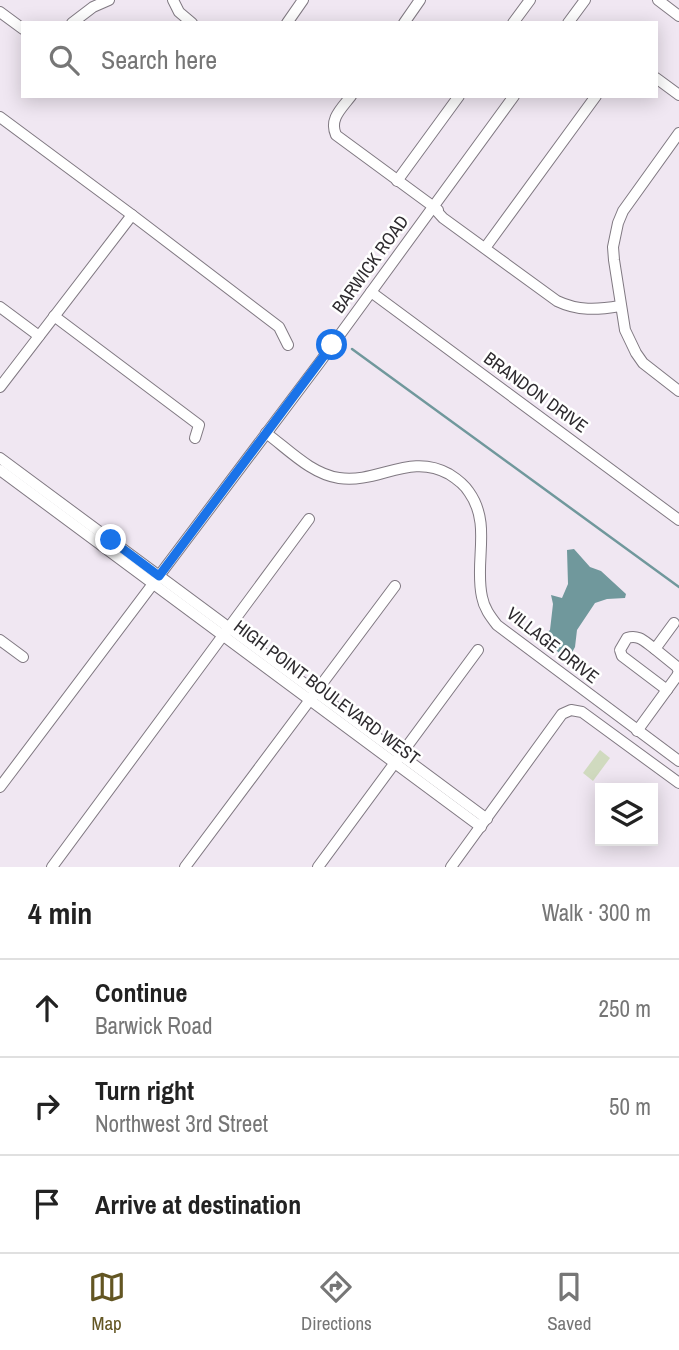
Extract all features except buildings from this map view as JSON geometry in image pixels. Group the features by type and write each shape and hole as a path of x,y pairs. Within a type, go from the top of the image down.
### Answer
{"street":[{"path":"75,21 93,7 109,0"},
{"path":"173,0 179,12 190,21"},
{"path":"288,21 303,0"},
{"path":"405,21 420,0"},
{"path":"514,21 530,0"},
{"path":"569,21 584,0"},
{"path":"658,0 679,16"},
{"path":"0,12 21,28"},
{"path":"658,79 679,95"},
{"path":"350,98 334,119 334,130 340,139 449,217 463,232 557,300 587,310 621,306"},
{"path":"397,181 458,98"},
{"name":"BARWICK ROAD","path":"0,787 4,772 266,433 513,98"},
{"path":"485,248 595,98"},
{"path":"0,117 279,327 288,345"},
{"path":"679,133 630,201 618,223 613,247 625,330 636,353 652,371 679,391"},
{"path":"0,387 132,215"},
{"name":"BRANDON DRIVE","path":"371,292 679,520"},
{"path":"0,307 39,336"},
{"path":"54,316 199,425 195,438"},
{"name":"VILLAGE DRIVE","path":"266,433 310,466 330,476 351,478 402,467 424,466 444,471 454,477 468,489 480,514 480,586 490,617 505,633 679,761"},
{"path":"0,458 155,580"},
{"path":"0,470 155,580"},
{"path":"51,867 309,519"},
{"name":"HIGH POINT BOULEVARD WEST","path":"155,580 484,823"},
{"path":"185,867 395,586"},
{"path":"655,649 674,623"},
{"path":"637,731 667,690 677,676 679,671 639,637 627,638 620,650 626,659 667,690"},
{"path":"0,640 23,657"},
{"path":"318,867 478,650"},
{"path":"451,867 562,714 570,710 582,712 679,783"}],"green space":[{"path":"600,750 610,758 593,781 583,773"}],"water":[{"path":"574,549 590,567 601,571 626,594 625,598 595,603 577,630 575,647 569,658 541,638 550,630 553,604 551,595 562,598 568,584 567,550"}],"waterway":[{"path":"352,349 679,587"}],"route":[{"path":"111,540 159,576 332,345"}]}
